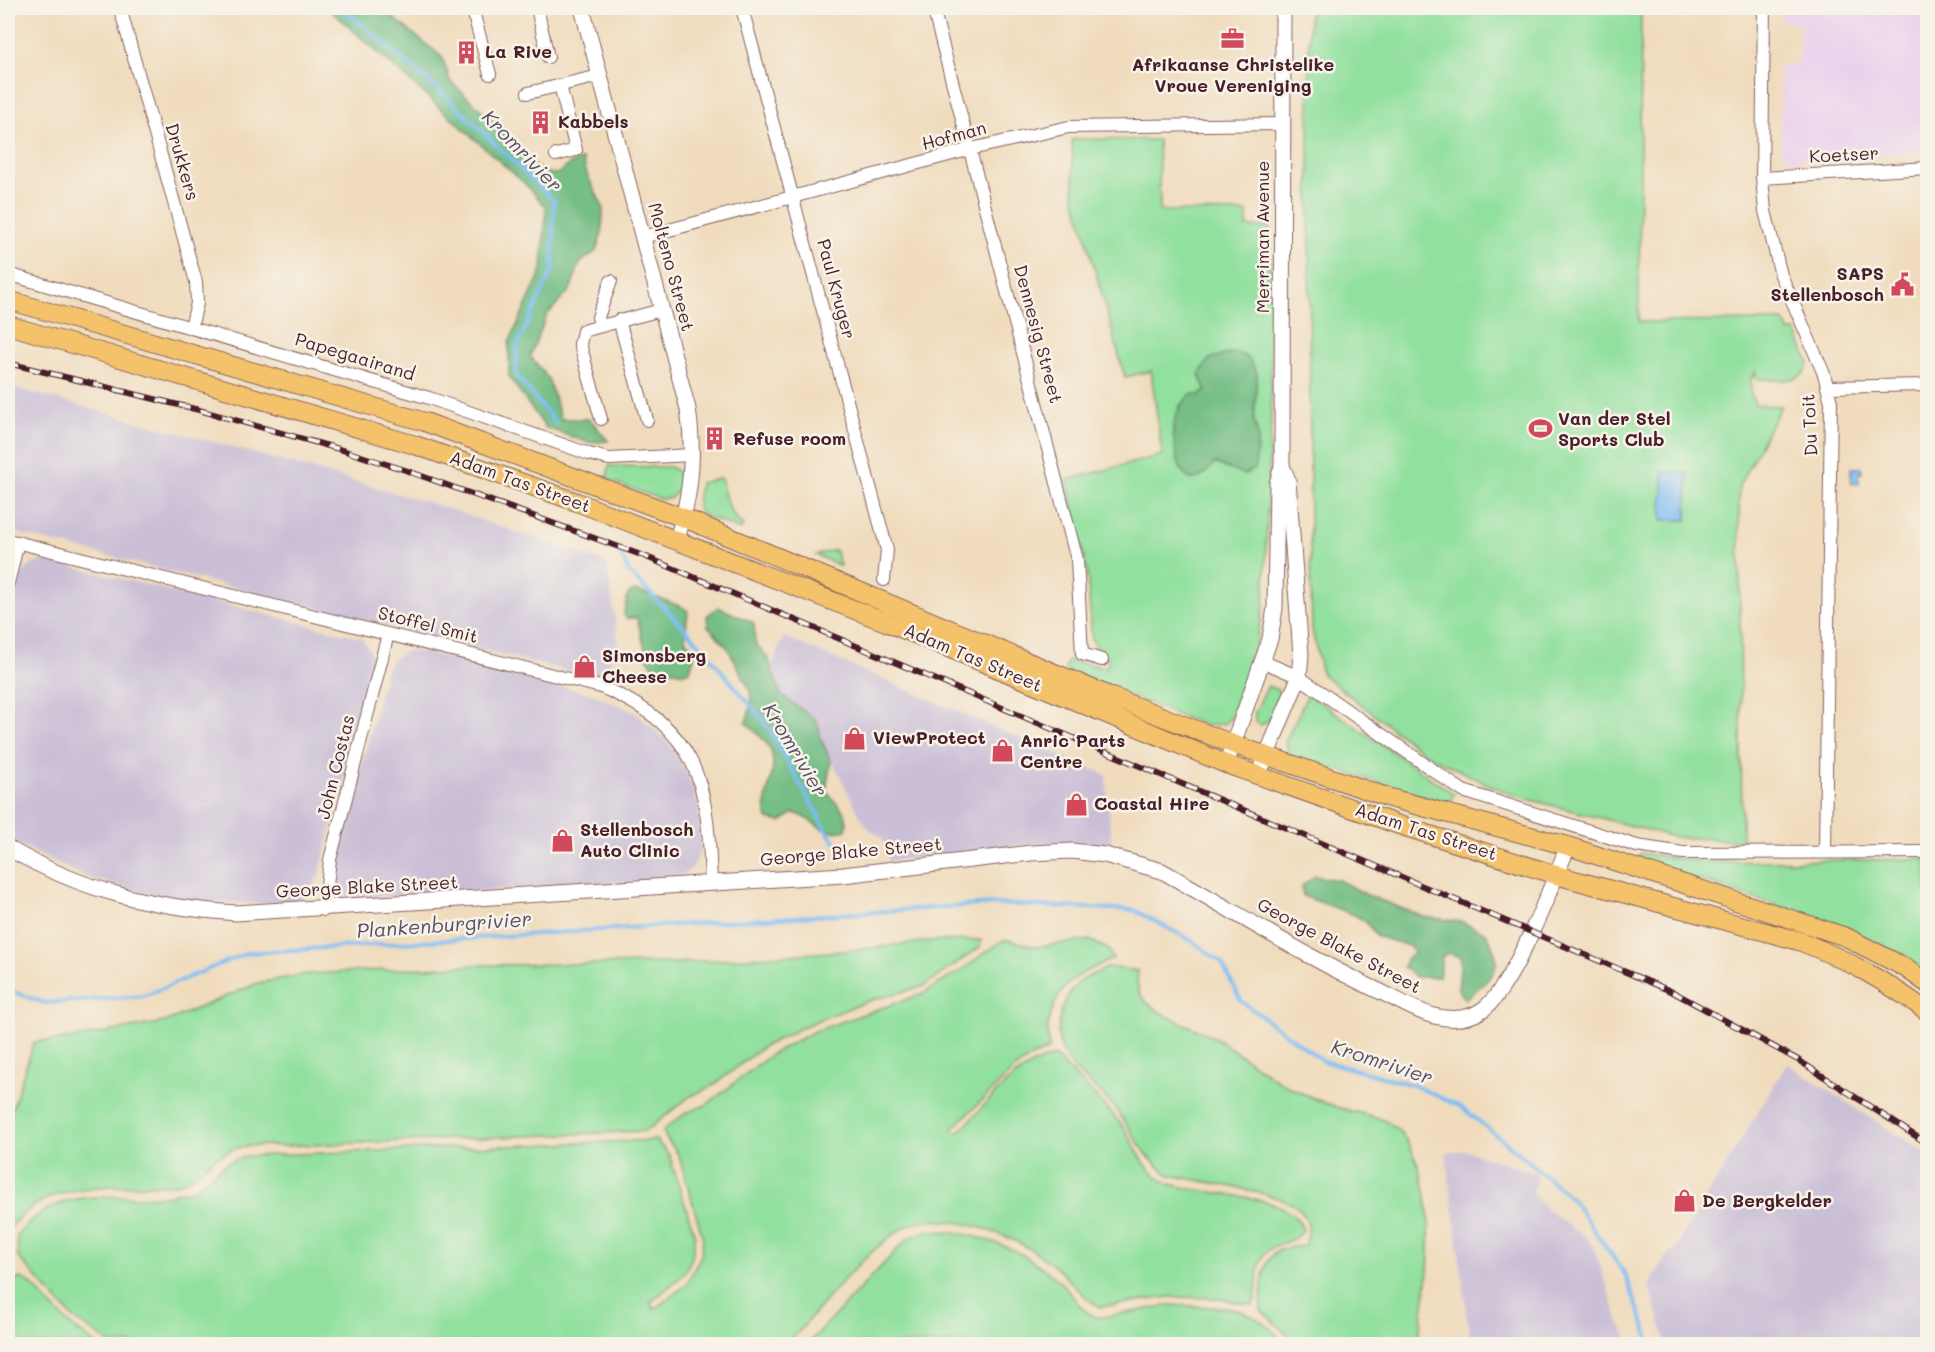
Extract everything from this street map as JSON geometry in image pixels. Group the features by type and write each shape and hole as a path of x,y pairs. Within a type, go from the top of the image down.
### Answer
{"main road":[{"name":"Adam Tas Street","path":"8,300 425,422 684,518 1112,697 1235,745 1390,798 1568,846 1846,936 1904,967 1928,984"},
{"name":"Adam Tas Street","path":"8,324 415,445 677,539 908,631 1258,776 1556,874 1818,948 1863,968 1928,1012"}],"street":[{"name":"Drukkers","path":"120,8 196,282 197,303 191,328"},
{"path":"472,8 490,74"},
{"path":"537,8 548,57"},
{"name":"Molteno Street","path":"582,8 688,409 693,455 692,479 677,539"},
{"name":"Paul Kruger","path":"741,8 887,550 884,580"},
{"name":"Dennesig Street","path":"933,8 1077,560 1082,654 1102,660"},
{"name":"Merriman Avenue","path":"1226,764 1235,745 1264,662 1275,608 1277,483 1282,466 1283,8"},
{"name":"Du Toit","path":"1764,8 1762,178 1768,230 1781,275 1824,374 1831,402 1825,852"},
{"path":"528,93 599,76"},
{"path":"556,155 576,150 560,85"},
{"name":"Hofman","path":"643,237 971,149 1076,126 1282,124"},
{"name":"Koetser","path":"1762,178 1928,168"},
{"name":"Papegaairand","path":"8,274 429,398 589,454 609,459 693,455"},
{"path":"600,325 598,317 611,280"},
{"path":"601,419 580,344 583,332 600,325 661,310"},
{"path":"619,320 647,420"},
{"path":"1827,387 1928,385"},
{"name":"Merriman Avenue","path":"1258,776 1299,677 1301,655 1288,480 1282,466"},
{"path":"8,583 13,541"},
{"name":"Stoffel Smit","path":"13,541 601,687 652,712 675,735 692,762 705,800 711,884"},
{"name":"John Costas","path":"324,910 330,860 388,634"},
{"path":"1264,662 1299,677 1463,791 1497,804 1643,848 1683,853 1928,852"},
{"name":"George Blake Street","path":"8,848 69,879 107,893 163,906 236,913 324,910 843,875 1031,853 1072,851 1105,855 1162,871 1338,971 1410,1008 1434,1016 1457,1019 1482,1010 1498,996 1568,846"}],"shaded area":[{"path":"1781,8 1927,8 1927,151 1790,160 1781,150 1780,65 1799,64 1800,24 1781,21"},
{"path":"8,386 440,506 607,563 618,642 603,680 8,531"},
{"path":"45,560 362,638 371,653 373,665 319,877 308,893 299,900 282,904 200,902 166,898 86,877 8,839 8,620 21,574 33,564"},
{"path":"784,637 1106,775 1112,848 1076,843 1042,843 888,861 887,848 881,837 868,828 859,814 820,737 815,719 781,695 772,665"},
{"path":"407,651 420,651 595,695 634,712 667,741 688,774 699,809 701,849 694,865 689,871 671,880 354,898 340,892 335,882 335,870 387,666 391,660"},
{"path":"1787,1064 1927,1154 1927,1344 1656,1344 1666,1341 1649,1286 1669,1252 1674,1251"},
{"path":"1464,1150 1538,1174 1533,1193 1546,1209 1588,1239 1594,1248 1619,1322 1632,1344 1471,1344 1446,1153"}],"green space":[{"path":"328,8 375,8 386,12 442,57 450,81 505,132 532,165 547,173 557,174 570,164 583,159 587,175 603,207 602,233 596,251 580,263 570,290 547,315 530,356 548,378 561,419 590,419 608,441 589,443 545,427 509,377 509,343 542,270 546,207 524,183"},
{"name":"Van der Stel Sports Club","path":"1332,8 1641,8 1639,322 1784,321 1788,331 1796,331 1809,363 1801,375 1788,380 1755,379 1756,371 1751,379 1751,396 1756,405 1781,406 1739,486 1742,841 1674,837 1516,796 1424,753 1322,674 1312,630 1310,542 1309,13"},
{"path":"1072,139 1158,140 1160,211 1247,212 1247,227 1270,227 1271,416 1264,606 1253,658 1230,719 1223,724 1206,726 1065,670 1068,660 1107,668 1108,658 1098,650 1092,639 1087,571 1067,480 1162,455 1151,371 1125,377 1074,195","holes":["1257,373 1254,420 1258,436 1231,470 1215,463 1201,477 1175,438 1173,430 1180,405 1206,391 1199,375"]},
{"path":"1236,352 1248,358 1257,373 1254,420 1258,436 1255,469 1244,475 1215,463 1202,476 1194,479 1187,477 1176,455 1173,426 1176,416 1191,394 1199,395 1206,391 1199,375 1209,359"},
{"path":"609,466 670,467 679,472 682,485 671,498 661,499 607,480"},
{"path":"721,478 730,510 743,525 741,530 701,514 697,506 700,483"},
{"path":"835,550 840,566 816,555"},
{"path":"634,591 670,602 688,611 685,639 695,653 690,671 684,673 653,666 647,657 637,618 626,618 624,613 628,594"},
{"path":"718,607 754,623 755,643 768,658 781,695 815,719 831,761 826,790 844,812 846,830 837,832 823,829 794,813 781,822 768,819 766,801 772,774 772,756 764,740 746,723 752,701 749,688 727,647 708,626 707,616"},
{"path":"1268,686 1278,690 1278,700 1272,716 1260,725 1255,721 1255,712"},
{"path":"1308,694 1454,794 1449,804 1289,755 1286,740"},
{"path":"1640,853 1706,862 1927,859 1927,973 1905,956 1829,923 1638,860"},
{"path":"1315,876 1338,880 1367,895 1424,917 1462,922 1486,933 1496,955 1494,971 1465,999 1458,989 1461,957 1448,953 1442,957 1439,977 1416,977 1403,967 1407,958 1415,952 1409,946 1376,936 1365,921 1355,915 1303,896 1302,886"},
{"path":"981,940 980,947 924,986 868,1001 818,1020 764,1046 714,1085 689,1097 646,1131 242,1147 219,1156 188,1179 176,1184 107,1186 62,1193 41,1201 23,1214 8,1231 8,1122 34,1042 68,1039 165,1022 258,983 307,974 480,965 674,963 845,951 931,941"},
{"path":"1008,940 1036,947 1090,940 1109,950 1113,959 1078,976 1063,990 1054,1006 1049,1024 1050,1049 1033,1056 1017,1067 952,1129 958,1133 1002,1087 1026,1068 1055,1056 1126,1130 1144,1162 1156,1176 1179,1186 1262,1201 1281,1207 1295,1217 1303,1230 1294,1239 1273,1247 1264,1255 1259,1268 1256,1295 1252,1305 1217,1298 1168,1297 1101,1307 1088,1299 1053,1265 1021,1244 969,1224 931,1221 915,1223 884,1241 841,1283 788,1344 111,1344 73,1318 18,1257 17,1236 34,1219 51,1207 89,1198 151,1197 191,1191 227,1163 247,1156 656,1140 669,1155 695,1236 692,1257 684,1274 650,1303 654,1309 686,1285 701,1256 703,1238 679,1156 663,1130 686,1113 706,1105 772,1054 815,1031 922,994 962,970 1000,942"},
{"path":"1109,967 1138,971 1139,991 1149,1004 1166,1015 1213,1037 1289,1087 1330,1105 1370,1115 1389,1123 1404,1137 1416,1159 1428,1211 1426,1294 1417,1344 1298,1344 1261,1310 1263,1276 1268,1260 1280,1250 1304,1246 1308,1236 1307,1221 1298,1208 1274,1197 1170,1175 1161,1169 1147,1154 1115,1108 1069,1062 1060,1045 1059,1035 1059,1024 1065,1003 1076,986 1084,979"},
{"path":"925,1231 980,1238 1014,1251 1046,1270 1082,1307 1097,1318 1171,1305 1226,1308 1242,1311 1263,1322 1286,1344 808,1344 907,1239"},
{"path":"21,1278 29,1282 70,1325 96,1344 8,1344 8,1282"}],"water":[{"path":"1851,468 1862,468 1862,473 1859,474 1859,484 1851,483"},
{"path":"1663,472 1688,473 1687,520 1662,520"}],"waterway":[{"name":"Kromrivier","path":"342,8 439,90 554,201 553,269 517,346 516,375 556,423"},
{"name":"Kromrivier","path":"620,554 629,572 694,638 764,721 828,833 847,856"},
{"name":"Kromrivier","path":"8,990 45,1003 144,996 247,953 995,904 1134,910 1192,941 1222,963 1241,1001 1323,1061 1413,1085 1461,1107 1526,1159 1572,1199 1625,1274 1651,1344"}],"railway":[{"path":"8,363 199,410 339,449 405,470 644,556 1673,992 1798,1060 1928,1144"}],"place":[{"name":"Afrikaanse Christelike Vroue Vereniging","path":"1233,39"},
{"name":"La Rive","path":"467,52"},
{"name":"Kabbels","path":"540,122"},
{"name":"SAPS Stellenbosch","path":"1902,284"},
{"name":"Van der Stel Sports Club","path":"1540,429"},
{"name":"Refuse room","path":"715,439"},
{"name":"Simonsberg Cheese","path":"584,666"},
{"name":"ViewProtect","path":"855,738"},
{"name":"Anric Parts Centre","path":"1002,751"},
{"name":"Coastal Hire","path":"1076,804"},
{"name":"Stellenbosch Auto Clinic","path":"562,840"},
{"name":"De Bergkelder","path":"1684,1201"}],"water label":[{"name":"Plankenburgrivier","path":"444,925"}]}
